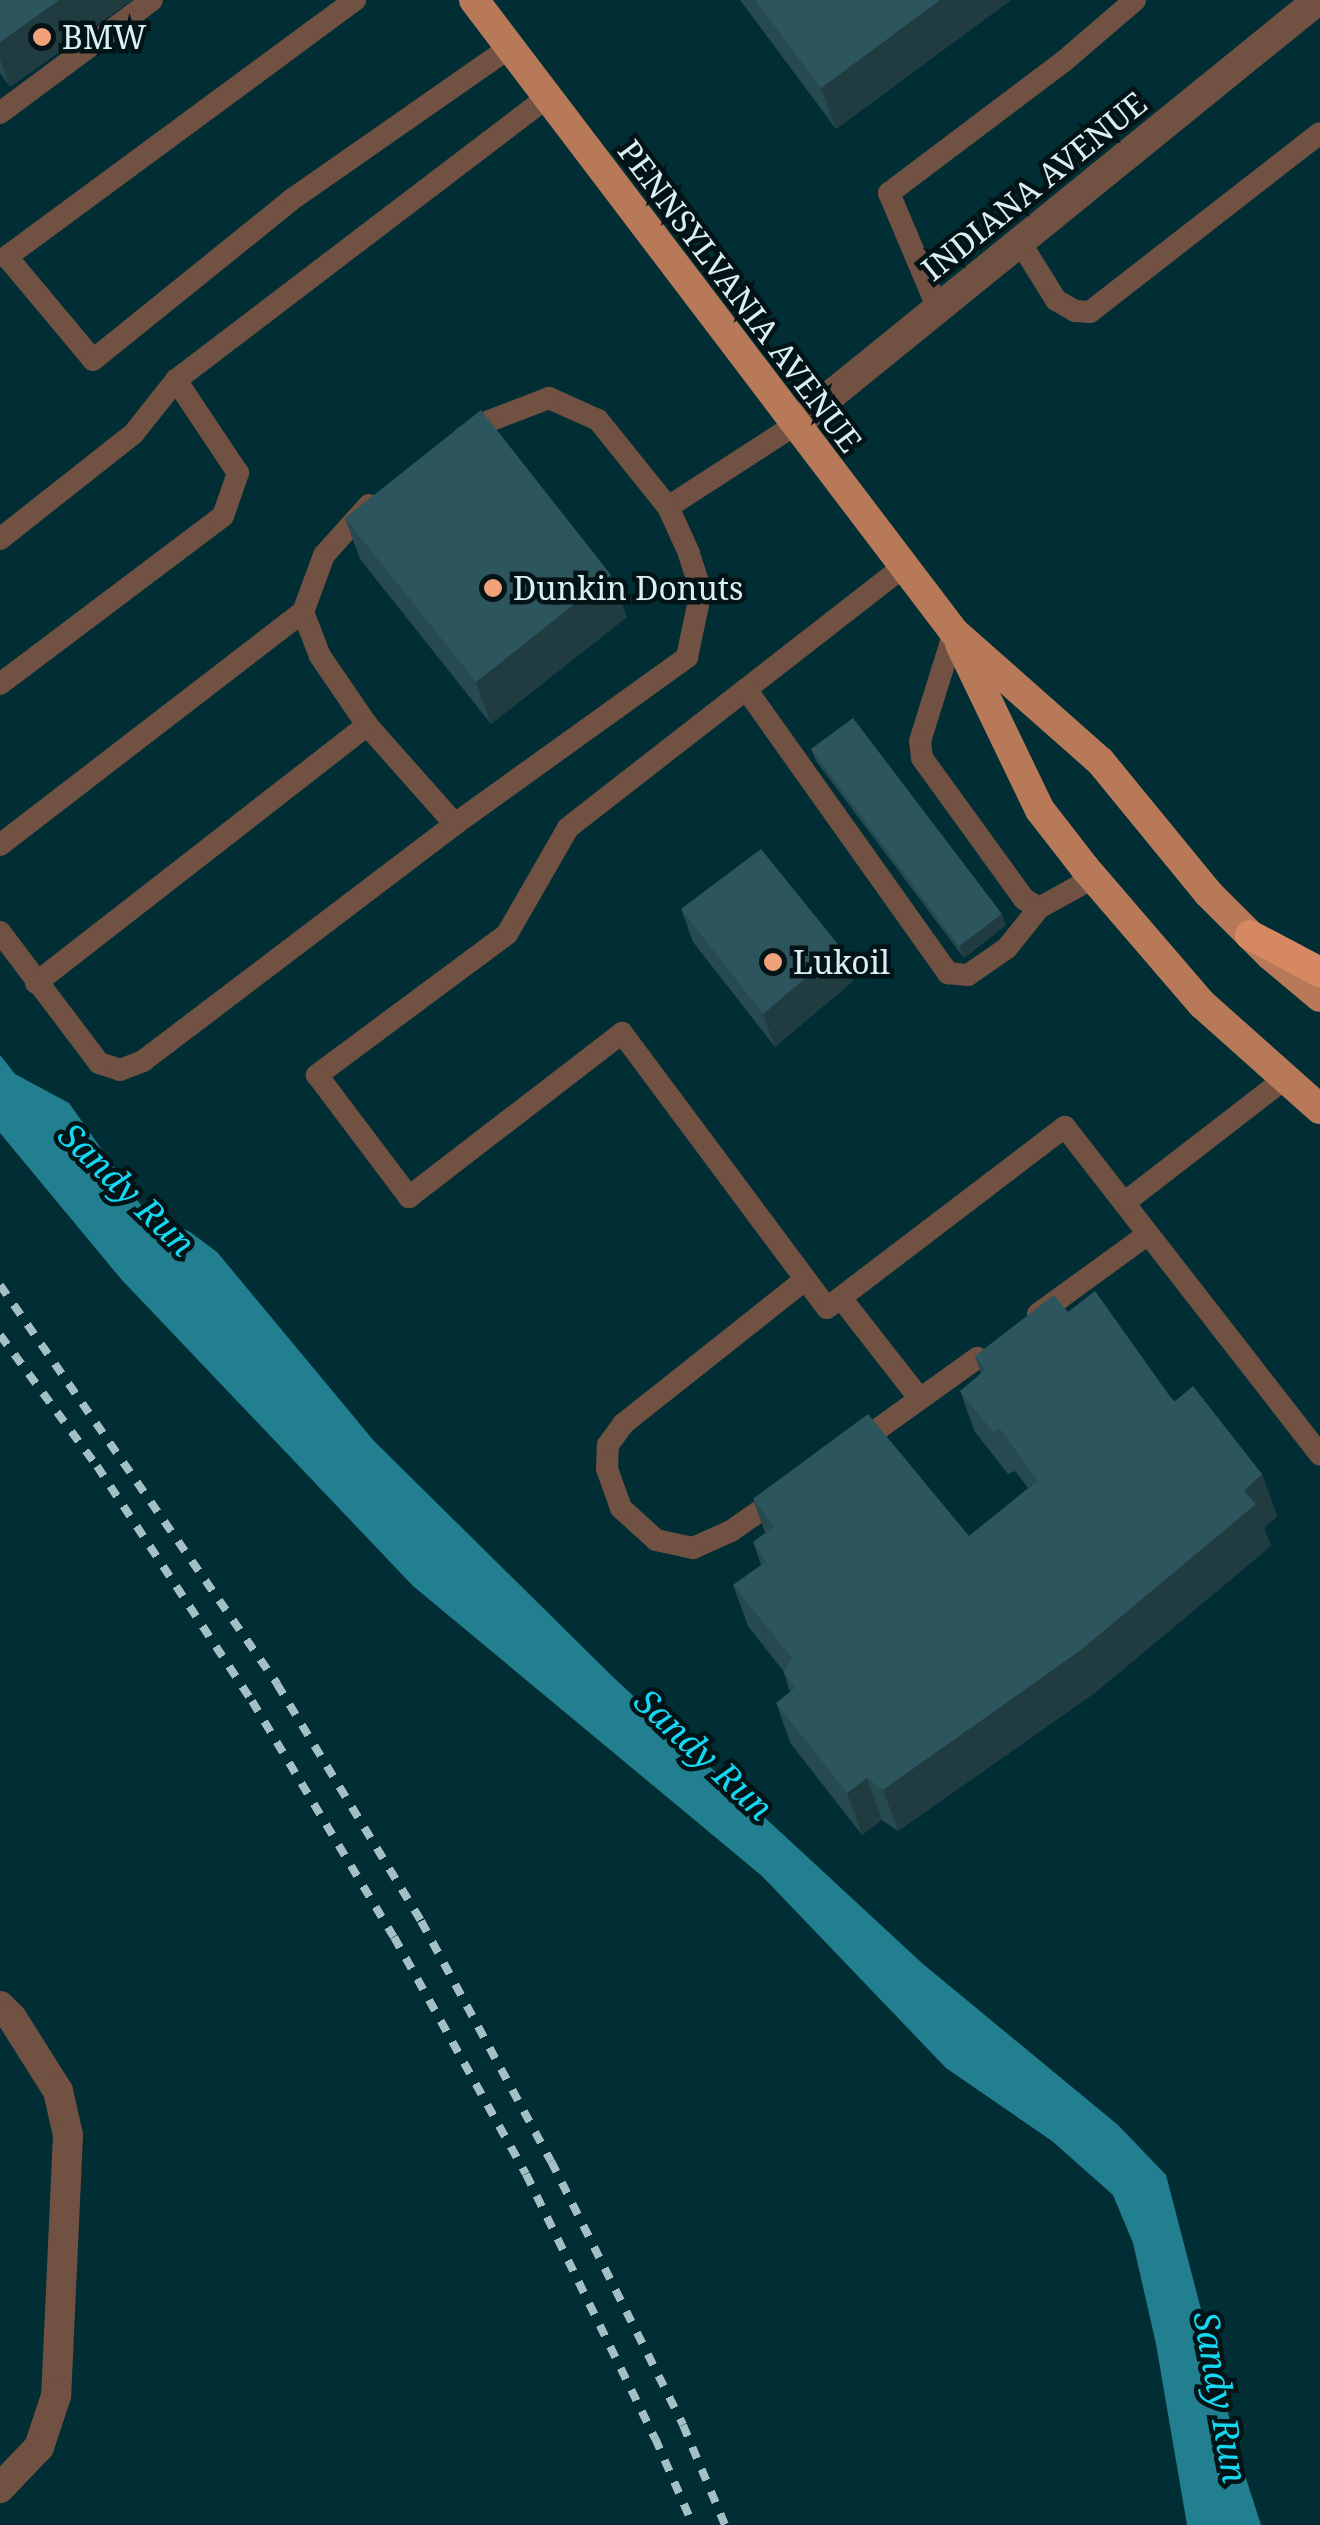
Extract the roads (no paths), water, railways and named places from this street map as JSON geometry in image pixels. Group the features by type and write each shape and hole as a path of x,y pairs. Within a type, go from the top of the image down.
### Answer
{"highway":[{"path":"1250,935 1320,972"}],"main road":[{"name":"PENNSYLVANIA AVENUE","path":"474,0 793,426 954,632 1100,761 1208,893 1320,997"},
{"name":"PENNSYLVANIA AVENUE","path":"954,632 1040,810 1202,1004 1320,1109"}],"street":[{"name":"INDIANA AVENUE","path":"793,426 1020,242 1301,5"},
{"path":"0,2006 12,2018 58,2091 68,2135 56,2396 39,2448 0,2488"}],"lane":[{"path":"0,113 152,0"},
{"path":"354,0 3,260 93,360 291,200 510,48"},
{"path":"938,309 889,193 1063,62 1135,0"},
{"path":"0,539 134,433 176,380 546,98"},
{"path":"1020,242 1056,300 1075,311 1090,312 1320,134"},
{"path":"0,684 223,516 238,474 176,380"},
{"path":"0,932 100,1063 120,1070 144,1060 455,824 687,657 700,591 668,507 598,420 549,398 489,421 440,454"},
{"path":"668,507 793,426"},
{"path":"0,845 302,612 324,554 376,497 392,486"},
{"path":"902,566 568,828 507,934 317,1075 408,1196 622,1033 827,1308 1065,1127 1320,1454"},
{"path":"302,612 320,656 367,725 455,824"},
{"path":"954,632 920,741 922,758 1024,899 1039,908"},
{"path":"746,689 948,973 968,975 1007,948 1039,908 1093,878"},
{"path":"36,984 367,725"},
{"path":"1124,1202 1283,1080"},
{"path":"1038,1314 1148,1234"},
{"path":"794,1487 731,1531 692,1548 656,1540 622,1508 607,1470 608,1445 623,1424 806,1280"},
{"path":"841,1298 920,1400"},
{"path":"842,1454 977,1358"}],"water":[{"name":"Sandy Run","path":"0,1055 15,1074 69,1103 145,1211 190,1232 217,1252 374,1441 613,1677 923,1964 1118,2125 1166,2175 1241,2463 1261,2525 1187,2525 1156,2344 1133,2243 1113,2195 1052,2141 946,2068 762,1876 413,1586 121,1279 0,1133"}],"railway":[{"path":"0,1285 277,1684 421,1921 551,2161 683,2425 725,2525"},
{"path":"0,1335 97,1466 252,1701 394,1937 526,2174 655,2438 693,2525"}],"place":[{"name":"BMW","path":"42,37"},
{"name":"Dunkin Donuts","path":"493,588"},
{"name":"Lukoil","path":"773,962"}]}
